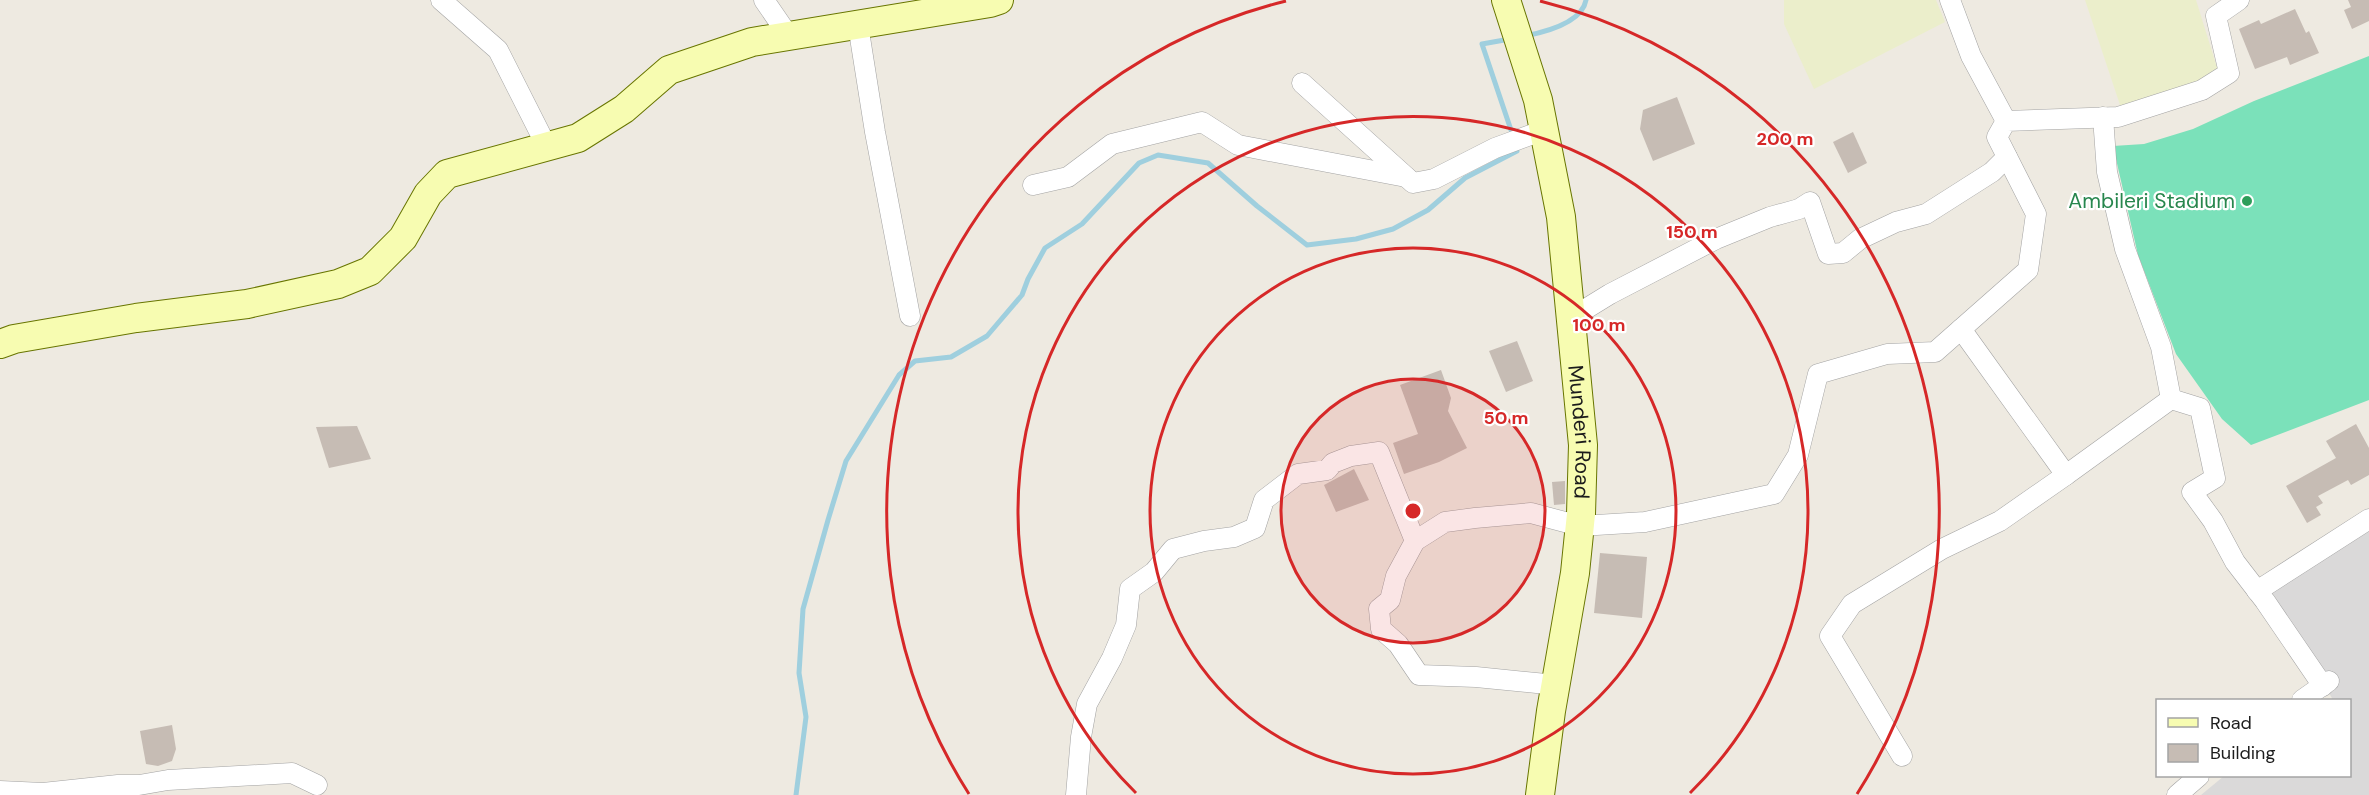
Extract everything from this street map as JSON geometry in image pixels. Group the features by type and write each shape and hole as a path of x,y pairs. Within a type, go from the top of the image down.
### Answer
{"main road":[{"path":"0,344 14,339 136,318 247,304 338,284 370,271 404,238 428,194 447,174 578,138 615,115 669,70 752,42 993,1"},
{"name":"Munderi Road","path":"1513,22 1538,100 1535,134 1561,217 1583,445 1580,526 1575,573 1540,795"}],"street":[{"path":"441,0 498,51 547,147"},
{"path":"765,0 788,35"},
{"path":"1950,0 1971,56 2006,121"},
{"path":"2006,121 2118,117 2202,90 2229,73 2216,16 2239,0"},
{"path":"858,25 875,132 910,316"},
{"path":"1302,83 1413,183 1434,179 1503,145 1535,134"},
{"path":"2103,117 2108,172 2124,249 2161,347 2171,399"},
{"path":"1556,685 1476,677 1419,675 1398,644 1381,629 1379,609 1390,600 1396,576 1415,541 1445,522 1475,518 1531,513 1580,526 1645,522 1774,494 1798,455 1818,374 1887,354 1935,352 2028,270 2036,214 1997,137 2006,121"},
{"path":"1033,185 1068,177 1112,144 1202,122 1238,145 1406,177"},
{"path":"1571,318 1610,294 1716,239 1770,217 1799,209 1810,202 1828,254 1843,253 1860,239 1878,230 1896,222 1926,214 1992,172 2007,157"},
{"path":"1961,328 2066,475"},
{"path":"1902,756 1830,636 1852,604 1942,549 2000,521 2171,399"},
{"path":"2171,399 2200,408 2215,478 2192,492 2213,520 2235,562 2326,684 2304,699"},
{"path":"1076,795 1081,737 1087,704 1112,658 1126,625 1130,589 1154,572 1173,549 1204,541 1234,537 1255,528 1264,500 1298,474 1327,470 1333,464 1351,456 1379,452 1415,541"},
{"path":"2257,591 2369,519"},
{"path":"0,791 43,793 118,784 139,785 168,780 292,773 317,785"},
{"path":"2178,795 2198,777"}],"shaded area":[{"path":"2369,531 2369,795 2201,795 2223,777 2351,777 2351,699 2332,699 2271,590"}],"green space":[{"path":"1784,0 1936,0 1945,22 1814,89 1784,24"},
{"path":"2085,0 2196,0 2219,74 2121,108"},
{"name":"Ambileri Stadium","path":"2369,56 2369,400 2251,445 2222,419 2176,354 2138,255 2113,146 2144,144 2193,129 2254,101"}],"building":[{"path":"2348,0 2369,0 2369,21 2352,29 2344,10 2351,7"},
{"path":"2295,9 2306,33 2309,31 2319,53 2290,65 2287,57 2255,69 2239,29 2259,20 2261,24"},
{"path":"1677,97 1695,144 1653,161 1640,129 1643,110"},
{"path":"1853,132 1867,163 1848,173 1833,142"},
{"path":"1517,341 1533,381 1506,392 1489,351"},
{"path":"1441,370 1451,398 1448,411 1467,448 1439,462 1404,474 1393,443 1418,434 1400,385"},
{"path":"2356,424 2369,448 2369,475 2351,485 2348,480 2318,496 2323,503 2316,507 2321,515 2307,523 2286,486 2336,458 2326,441"},
{"path":"357,426 371,459 329,468 316,427"},
{"path":"1354,469 1369,500 1336,512 1324,485"},
{"path":"1565,481 1565,504 1554,505 1552,482"},
{"path":"1600,553 1647,557 1642,618 1594,613"},
{"path":"172,725 176,749 172,761 158,766 146,764 140,731"}],"waterway":[{"path":"1525,36 1562,25 1578,15 1586,0"},
{"path":"1510,39 1482,44 1513,136"},
{"path":"796,795 806,717 799,673 803,609 846,461 899,375 915,361 951,357 987,336 1022,295 1045,248 1082,224 1139,163 1158,155 1208,163 1257,206 1307,245 1356,239 1393,229 1428,210 1465,178 1517,151 1515,145"}],"place":[{"name":"Ambileri Stadium","path":"2247,201"}]}
